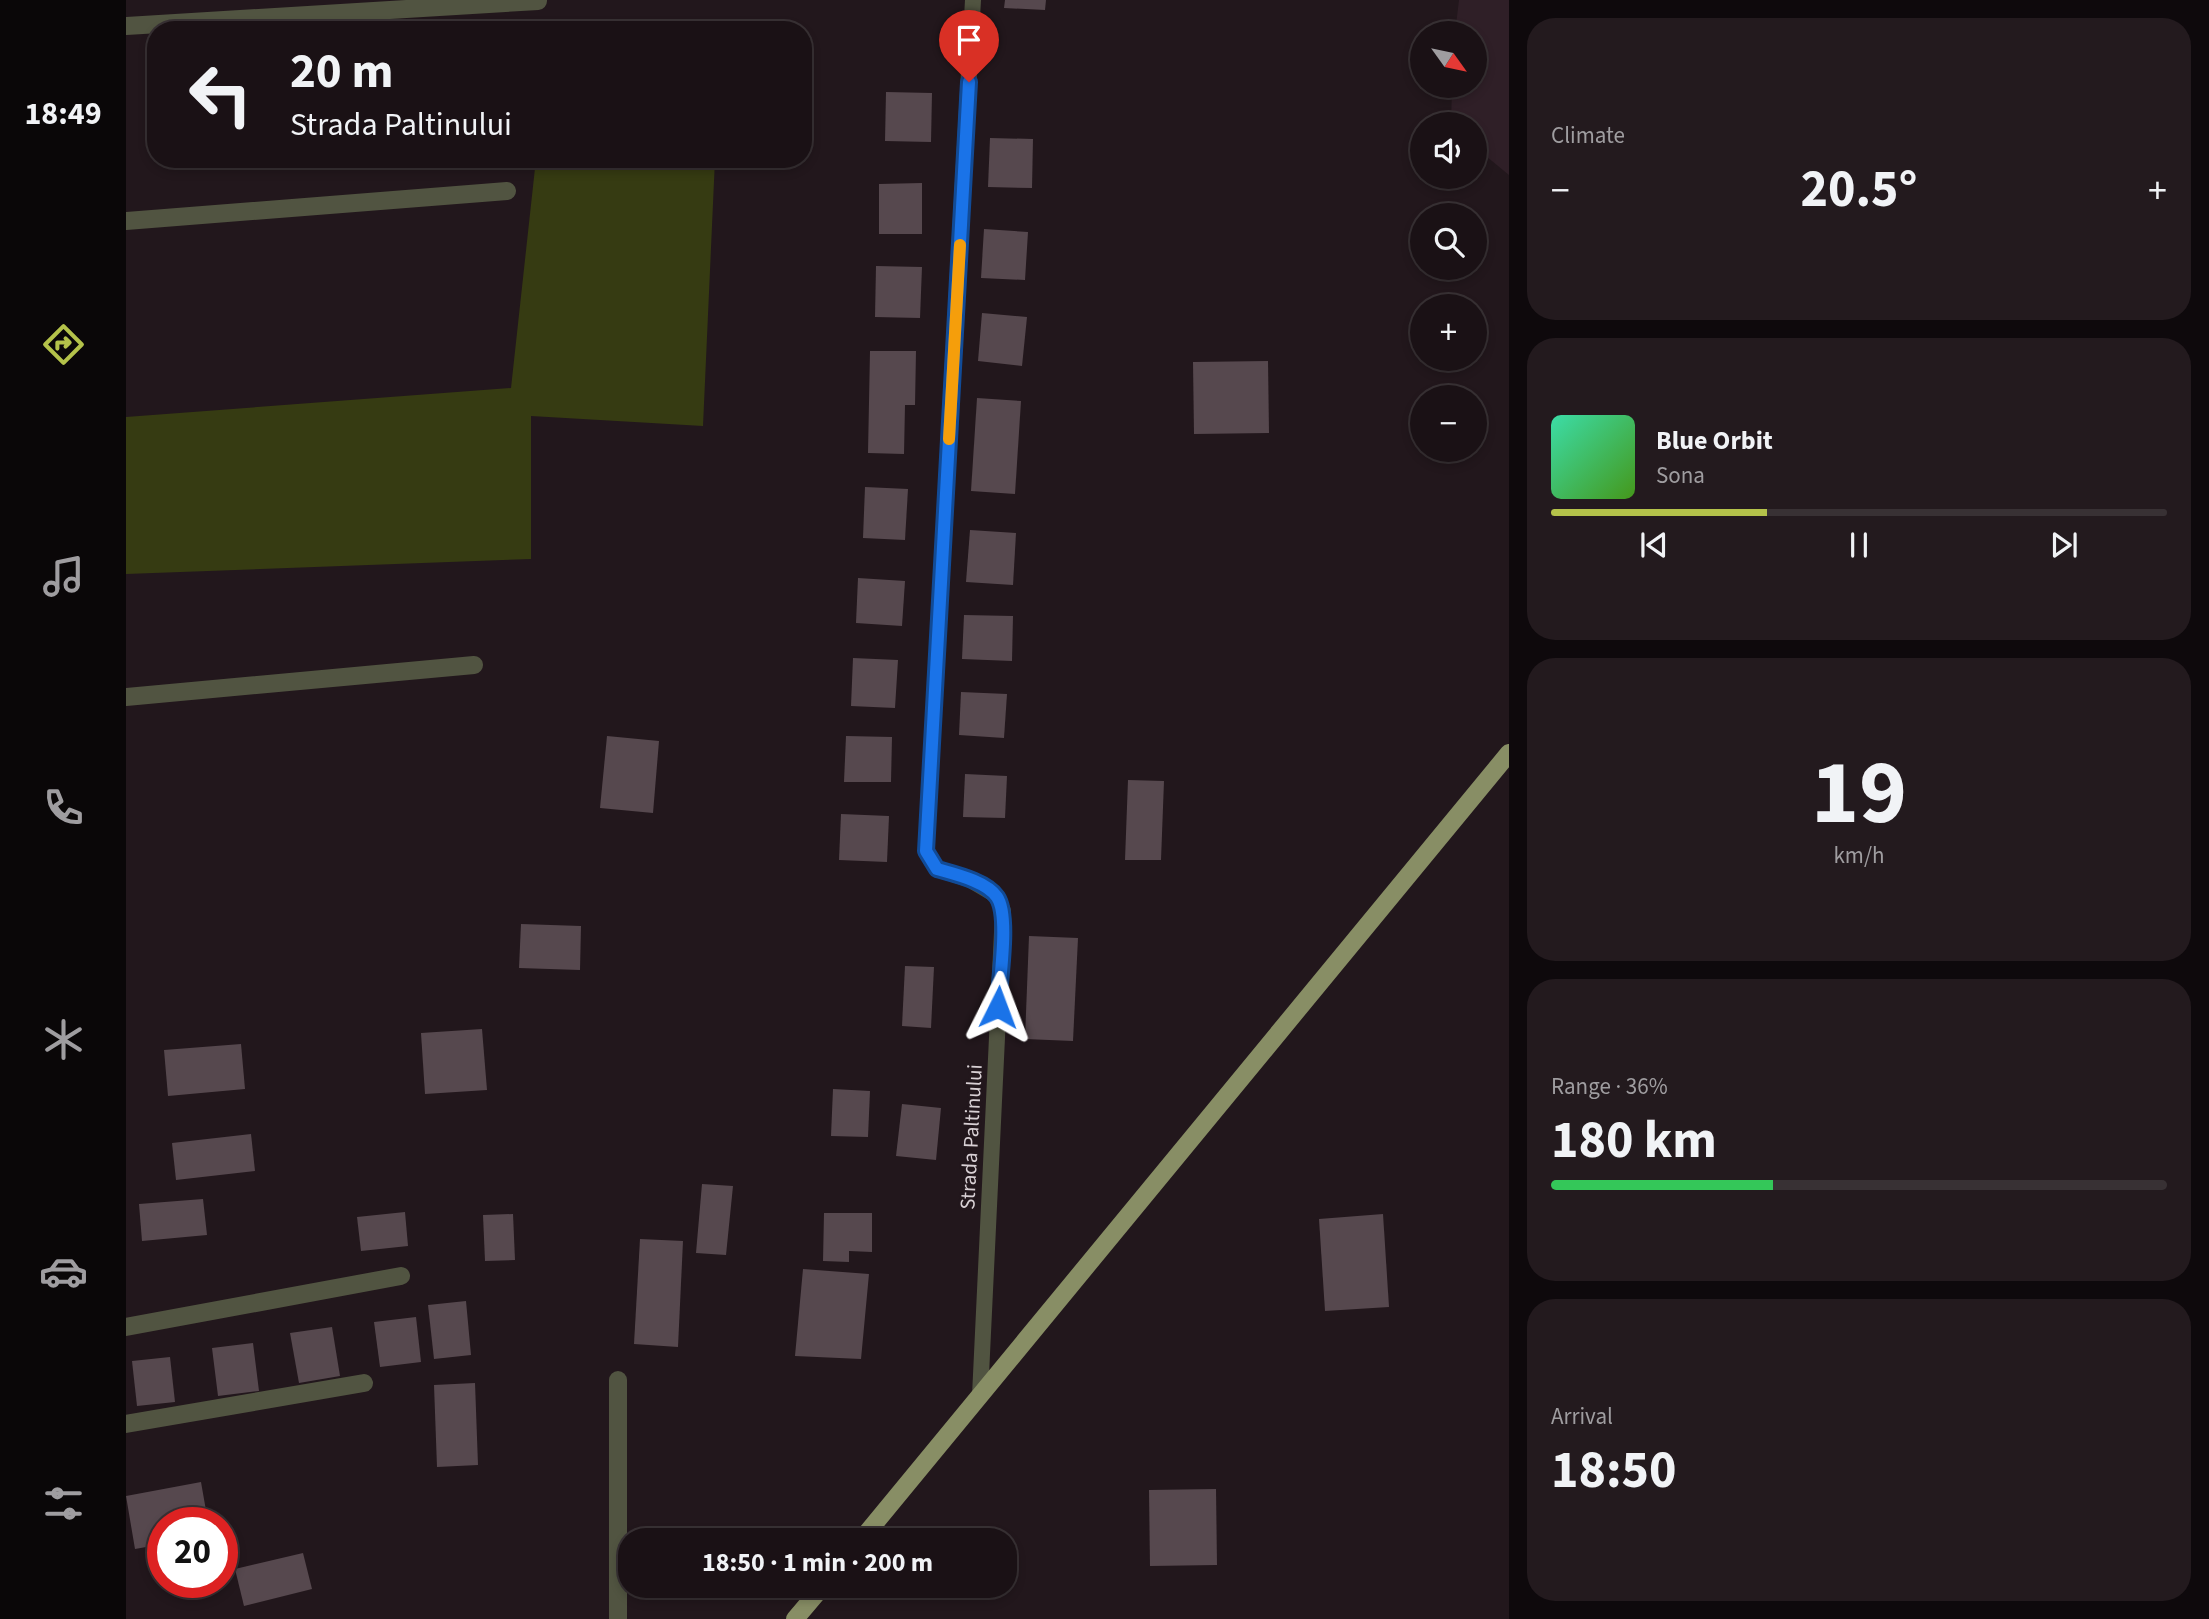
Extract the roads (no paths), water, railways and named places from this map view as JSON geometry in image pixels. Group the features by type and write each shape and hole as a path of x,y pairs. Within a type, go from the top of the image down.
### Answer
{"main road":[{"path":"871,1528 1509,753"},
{"path":"795,1619 813,1598"}],"street":[{"path":"208,21 538,1"},
{"path":"126,26 147,25"},
{"path":"126,221 508,191"},
{"path":"126,697 474,665"},
{"path":"126,1327 401,1276"},
{"path":"618,1380 618,1619"},
{"path":"126,1424 364,1383"}],"lane":[{"name":"Strada Paltinului","path":"973,0 926,851 937,869 969,880 996,895 1003,911 980,1396"}]}
